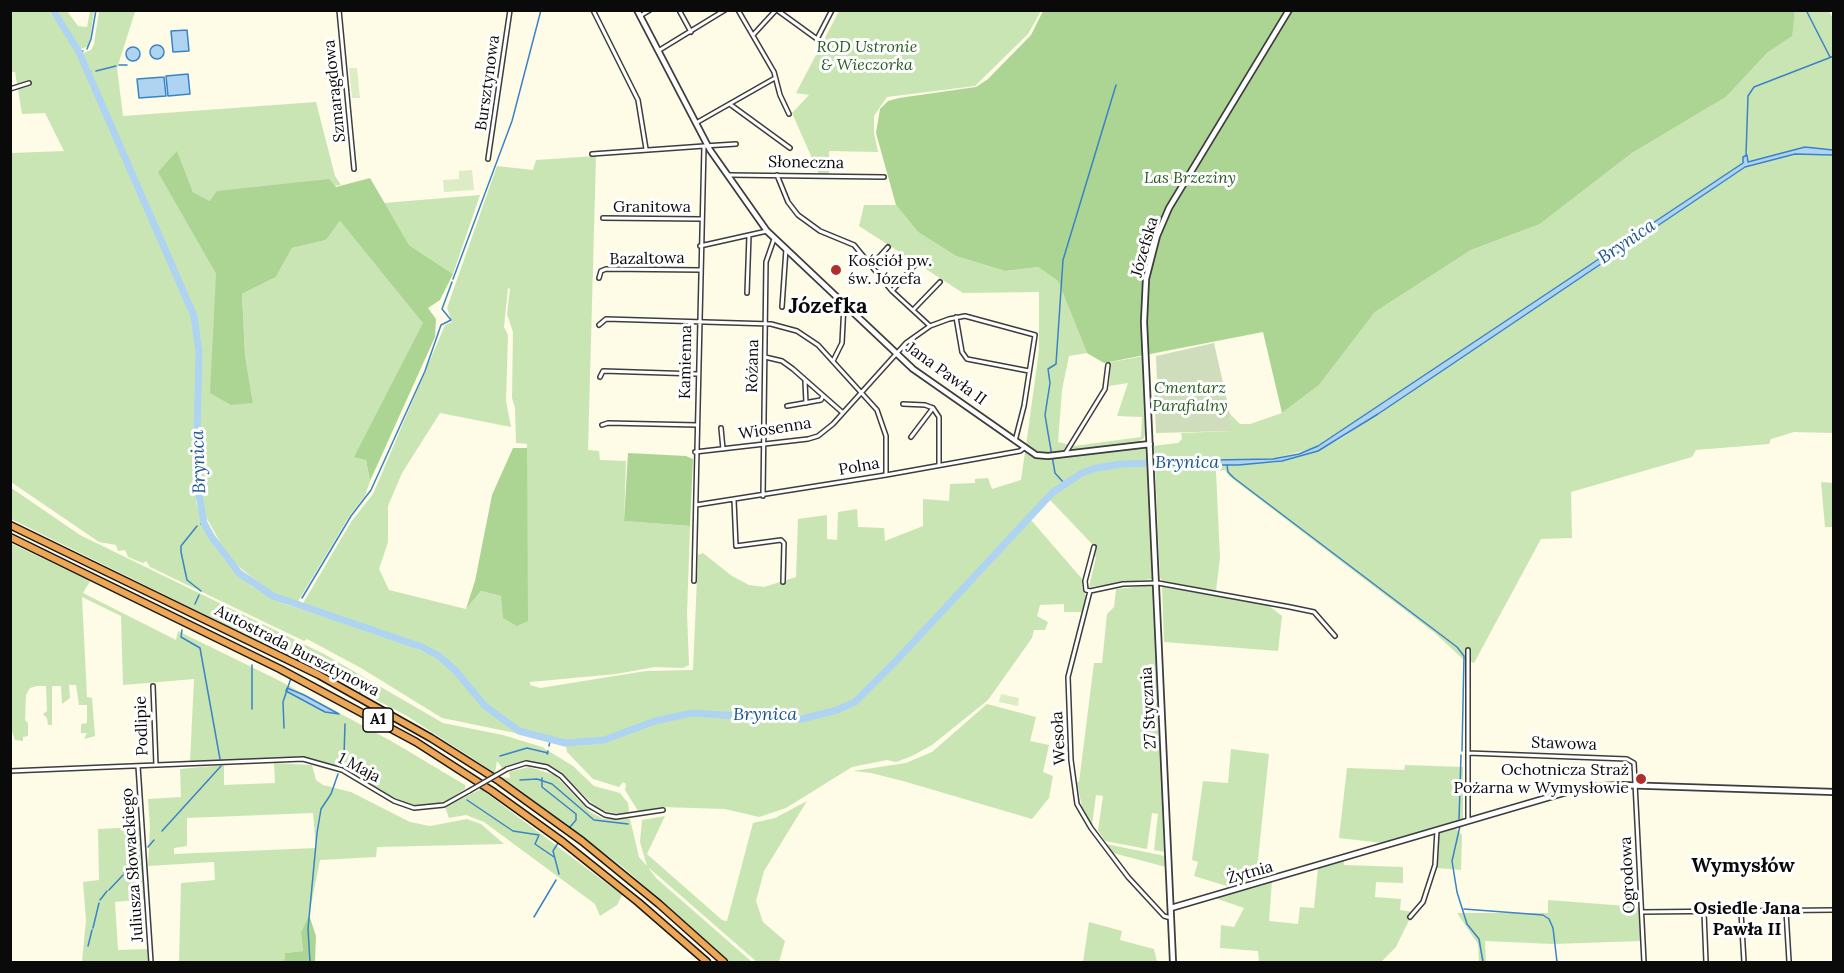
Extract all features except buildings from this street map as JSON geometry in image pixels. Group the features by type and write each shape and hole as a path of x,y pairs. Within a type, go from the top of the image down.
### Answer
{"highway":[{"name":"Autostrada Bursztynowa","path":"10,525 319,675 431,738 499,781 582,841 659,904 724,963"},
{"name":"Autostrada Bursztynowa","path":"10,537 312,684 416,742 492,790 563,842 638,902 707,963"}],"street":[{"name":"Szmaragdowa","path":"339,10 354,169"},
{"name":"Bursztynowa","path":"488,159 510,10"},
{"path":"593,10 638,100 646,149"},
{"path":"639,13 650,10"},
{"path":"679,10 692,32"},
{"path":"658,51 692,32 724,10"},
{"path":"738,10 775,78 789,114"},
{"path":"753,35 777,10 817,39 832,10"},
{"name":"Józefska","path":"1150,455 1144,301 1146,279 1157,236 1169,208 1289,10"},
{"name":"Jana Pawła II","path":"639,13 705,145 767,231 913,369 1036,455 1056,456 1150,444"},
{"path":"696,124 775,78"},
{"path":"10,89 29,83"},
{"path":"731,105 790,148"},
{"path":"592,154 736,144"},
{"name":"Kamienna","path":"694,581 700,246 705,145"},
{"name":"Słoneczna","path":"727,176 734,174 884,177"},
{"path":"777,175 788,202 798,216 820,231 854,246 892,291 930,326"},
{"name":"Granitowa","path":"603,218 701,219"},
{"path":"700,246 767,231"},
{"path":"747,293 749,235"},
{"name":"Różana","path":"763,496 766,262 774,238"},
{"path":"871,266 888,247"},
{"path":"782,307 786,249"},
{"path":"892,291 914,266"},
{"name":"Bazaltowa","path":"599,278 601,271 606,269 700,270"},
{"path":"913,310 940,282"},
{"path":"833,361 842,343 844,303"},
{"path":"1015,441 1029,371 1035,339 1032,333 977,318 956,317 962,352 967,359 1029,371"},
{"name":"Wiosenna","path":"695,452 764,445 818,436 843,413 896,352 930,326 956,317"},
{"path":"599,325 606,319 765,323 789,328 805,336 833,361 877,410 886,436 886,475"},
{"path":"765,357 782,362 843,413"},
{"path":"1065,454 1072,439 1105,389 1107,365"},
{"path":"600,377 603,371 697,374"},
{"path":"805,380 806,402"},
{"path":"787,406 821,399 823,396"},
{"path":"903,404 933,408"},
{"path":"911,437 933,408"},
{"path":"933,408 940,422 939,465"},
{"path":"602,425 608,423 697,425"},
{"path":"721,428 723,449"},
{"name":"Polna","path":"696,505 886,475 1020,451 1024,448"},
{"name":"27 Stycznia","path":"1150,455 1173,963"},
{"path":"734,500 736,546 781,540 784,543 783,582"},
{"name":"Wesoła","path":"1094,547 1085,581 1086,590 1090,591 1068,677 1071,760 1077,804 1091,828 1128,877 1164,916 1171,918"},
{"path":"1090,591 1123,584 1156,583 1314,612 1335,636"},
{"path":"1468,650 1468,820"},
{"name":"Podlipie","path":"153,686 156,765"},
{"name":"Stawowa","path":"1468,753 1627,759 1634,763 1636,785"},
{"name":"1 Maja","path":"10,771 310,760 342,770 394,801 422,808 444,805 507,769 526,763 547,767 561,776 588,805 605,815 616,817 663,810"},
{"name":"Juliusza Słowackiego","path":"138,766 152,963"},
{"name":"Żytnia","path":"1171,908 1584,787 1636,785 1833,792"},
{"name":"Ogrodowa","path":"1636,785 1644,963"},
{"path":"1410,917 1423,902 1435,865 1437,830"},
{"path":"1642,912 1833,910"},
{"path":"1786,911 1789,961"},
{"path":"1704,912 1706,963"},
{"path":"1741,912 1744,963"}],"green space":[{"path":"11,10 49,11 71,40 190,313 195,331 196,355 196,503 209,538 225,560 251,586 285,604 399,641 438,658 453,670 488,711 520,734 442,718 361,668 307,639 304,641 150,567 146,561 143,563 128,557 125,550 118,551 116,545 99,542 11,482 11,153 64,151 45,113 22,114 18,89 31,84 30,80 17,84 15,72 11,72"},
{"path":"54,11 67,11 78,26 87,27 90,11 94,11 89,46 81,49"},
{"path":"99,11 151,11 135,12 117,68 123,116 316,102 335,176 341,185 210,201 193,192 177,152 159,172 216,274 253,403 245,355 242,294 276,277 292,248 326,240 340,221 424,323 355,456 366,460 370,481 365,496 350,515 297,603 272,593 230,560 205,515 198,480 201,341 196,316 83,53 91,50 94,44"},
{"name":"ROD Ustronie & Wieczorka","path":"839,11 1041,11 1028,34 975,86 887,97 874,116 874,133 878,152 829,151 829,174 819,174 792,113 809,95 796,93"},
{"name":"Las Brzeziny","path":"1043,11 1795,11 1792,36 1767,53 1726,97 1632,153 1540,224 1471,250 1375,312 1319,385 1282,413 1263,332 1104,363 1087,353 1058,281 1038,267 1005,271 956,256 918,232 896,205 876,133 880,109 888,101 899,98 976,87 988,79 1031,35"},
{"path":"1795,11 1829,11 1834,21 1833,150 1804,147 1743,163 1404,391 1314,448 1273,459 1154,460 1153,446 1178,443 1182,439 1181,433 1231,431 1230,414 1240,424 1250,424 1282,413 1319,385 1375,312 1471,250 1540,224 1632,153 1726,97 1767,53 1791,36"},
{"path":"349,68 357,68 360,98 352,98"},
{"path":"177,151 193,192 210,201 217,191 329,179 336,187 370,178 409,245 453,274 440,300 428,308 436,319 435,337 370,481 366,460 354,457 423,323 340,221 326,240 292,248 276,277 242,294 245,355 253,403 231,405 210,393 216,274 158,172"},
{"path":"1802,152 1833,155 1833,433 1794,432 1771,439 1769,444 1696,450 1692,457 1571,492 1572,538 1541,539 1474,663 1463,659 1435,633 1229,476 1225,470 1216,471 1220,558 1216,591 1163,581 1160,578 1155,465 1274,463 1318,451 1342,438 1744,167"},
{"path":"596,156 588,450 599,451 600,460 626,461 624,521 690,526 687,614 689,665 683,668 655,667 616,674 530,682 530,685 540,688 646,671 693,670 698,555 703,553 732,576 749,585 764,587 796,577 798,519 827,515 827,539 837,540 838,512 857,509 858,527 884,528 885,541 923,526 923,499 949,501 950,484 975,483 975,479 988,478 992,489 1021,480 1025,452 1047,458 1141,447 1147,449 1152,579 1089,587 1096,557 1090,556 1093,545 1050,500 1031,520 1083,580 1082,587 1086,596 1082,612 1064,612 1064,604 1040,605 1037,616 1048,622 1045,630 1034,630 1032,638 988,700 932,745 896,762 887,760 852,767 786,808 759,817 725,809 662,807 638,811 625,790 626,784 623,782 619,787 593,779 567,752 565,741 520,730 511,724 486,705 441,655 423,645 302,605 351,522 373,494 445,325 452,322 447,308 497,166 533,170 536,160","holes":["508,288 510,289 507,314 513,332 512,398 515,408 516,443 527,444 527,610 501,596 481,591 466,609 389,590 379,569 388,542 388,506 402,473 440,413 511,427 506,401 508,335 504,327"]},
{"path":"472,170 474,190 444,192 443,180 459,179 459,171"},
{"path":"480,195 453,274 409,245 384,203"},
{"path":"864,205 896,205 918,232 956,256 1005,271 1038,267 1058,281 1087,353 1069,356 1062,390 1058,442 1074,446 1141,437 1142,417 1117,416 1128,383 1109,386 1111,362 1145,356 1147,427 1144,438 1137,443 1049,453 1035,451 1026,446 1039,350 1039,292 963,293 859,226"},
{"name":"Cmentarz Parafialny","path":"1214,343 1232,431 1156,433 1154,386 1157,382 1156,356"},
{"path":"513,448 527,448 528,621 517,626 503,618 501,596 481,591 466,609 475,581 492,495"},
{"path":"628,453 686,456 693,459 690,526 624,521"},
{"path":"1821,482 1833,483 1833,527 1825,527"},
{"path":"10,487 80,535 324,654 443,723 503,735 542,747 573,766 594,786 620,793 628,803 629,811 626,814 619,814 599,810 568,780 548,765 522,762 502,768 497,761 495,773 407,716 350,686 11,519"},
{"path":"10,543 90,581 83,593 176,640 178,631 278,680 393,742 465,785 465,789 446,801 422,807 409,805 337,766 304,757 190,762 194,679 123,685 121,616 82,597 87,697 92,698 95,736 84,739 87,733 81,733 81,724 87,723 87,705 79,705 76,685 69,685 70,698 62,704 61,686 52,686 52,725 48,725 47,718 43,714 47,711 46,686 37,686 30,688 26,695 25,720 28,723 28,736 23,737 23,741 15,740 10,725"},
{"path":"1152,585 1154,587 1164,852 1154,850 1158,814 1152,813 1147,849 1105,841 1098,830 1103,796 1096,795 1092,825 1082,808 1077,782 1079,782 1094,663 1102,663 1107,614 1114,607 1116,589"},
{"path":"1162,587 1268,605 1282,616 1278,651 1164,642"},
{"path":"1001,694 1019,698 1018,706 999,702"},
{"path":"987,704 1036,717 1030,741 1049,745 1043,772 1053,776 1049,798 1032,819 903,781 853,771 906,763 932,752"},
{"path":"1231,749 1269,754 1256,879 1230,887 1194,876 1198,862 1192,860 1203,781 1228,783"},
{"path":"274,763 312,765 316,780 323,785 351,792 410,822 430,826 467,819 481,824 504,844 377,847 376,857 320,860 309,915 301,932 303,951 285,953 284,962 179,962 181,883 215,880 214,862 148,866 150,827 148,799 181,797 180,769 224,765 224,785 275,783","holes":["313,813 316,848 174,854 174,848 187,846 187,818"]},
{"path":"1405,765 1463,767 1463,819 1382,843 1339,838 1347,768 1404,770"},
{"path":"529,767 555,775 590,812 604,819 630,819 639,857 647,866 640,842 642,820 665,816 647,854 722,920 727,921 753,823 775,818 807,801 764,871 756,901 763,922 785,941 779,962 757,962 648,867 656,878 752,962 730,962 624,868 502,777 510,778 509,772"},
{"path":"481,789 622,895 617,905 600,916 595,904 484,822 466,815 449,818 445,807"},
{"path":"140,827 145,899 115,902 118,950 148,949 149,962 82,962 86,920 83,882 99,880 98,829"},
{"path":"1454,827 1462,835 1461,870 1437,868 1439,832"},
{"path":"1106,844 1165,856 1166,867 1113,853"},
{"path":"1344,860 1344,865 1403,867 1403,883 1376,882 1375,897 1401,899 1400,910 1413,912 1396,947 1381,962 1259,962 1258,951 1220,948 1221,925 1234,927 1244,908 1215,898 1272,881 1269,921 1298,924 1300,907 1314,908 1318,868"},
{"path":"1548,900 1640,907 1641,941 1553,944 1485,941 1486,962 1479,962 1478,944 1457,913 1548,913"},
{"path":"309,915 316,936 315,962 284,962 285,953 303,951 301,932"},
{"path":"1089,922 1122,931 1120,940 1154,949 1157,962 1083,962"}],"water":[{"path":"187,30 189,51 173,52 171,31"},
{"path":"157,45 162,47 164,52 162,57 157,59 152,57 150,52 152,47"},
{"path":"133,47 138,49 140,54 138,59 133,61 128,59 126,54 128,49"},
{"path":"188,74 190,94 168,96 166,76"},
{"path":"164,77 166,96 139,98 137,79"},
{"path":"1805,147 1833,150 1833,155 1795,154 1745,167 1378,414 1318,451 1282,461 1238,465 1155,465 1154,461 1273,459 1299,454 1318,446 1743,163 1743,157 1747,155 1748,162"},
{"path":"287,688 339,714 325,712 286,691"}],"waterway":[{"name":"Brynica","path":"53,10 79,52 194,316 199,352 196,479 204,523 211,536 239,573 273,596 422,647 439,656 455,670 485,706 519,731 565,743 604,740 655,721 692,713 802,719 837,710 855,702 893,664 1053,492 1082,473 1096,468 1121,464 1156,463"},
{"path":"87,49 96,10"},
{"path":"453,279 512,121 541,10"},
{"path":"1806,10 1830,57"},
{"name":"Brynica","path":"79,52 83,51"},
{"path":"1746,155 1748,96 1754,87 1834,56"},
{"path":"119,65 127,65"},
{"path":"96,71 116,66"},
{"path":"1064,483 1055,473 1045,415 1050,383 1048,369 1056,364 1063,260 1116,85"},
{"path":"302,598 351,516 371,490 425,371 441,325 451,320 442,309 452,282"},
{"path":"1227,465 1228,472 1234,478 1457,647 1464,656 1462,751"},
{"path":"197,526 181,546 181,552 187,580 201,591"},
{"path":"195,604 199,595"},
{"path":"182,630 181,637 200,648 220,759"},
{"path":"264,638 266,632"},
{"path":"297,660 299,652"},
{"path":"252,665 252,709"},
{"path":"284,728 283,702 291,678"},
{"path":"360,692 364,682"},
{"path":"344,756 345,724"},
{"path":"549,746 550,741"},
{"path":"500,756 527,748 548,753"},
{"path":"1459,819 1461,755"},
{"path":"342,767 344,760"},
{"path":"162,831 221,766"},
{"path":"310,962 308,929 317,833 321,809 331,794 338,774"},
{"path":"542,778 542,787 576,814 576,820 570,827"},
{"path":"520,780 537,779 552,784 594,820 628,824"},
{"path":"467,800 513,831 539,835 535,844 554,857"},
{"path":"1460,826 1452,861 1457,892 1467,924 1479,939 1483,962"},
{"path":"148,847 154,840"},
{"path":"558,843 553,851 559,874"},
{"path":"132,865 138,858"},
{"path":"124,873 130,866"},
{"path":"109,890 123,875"},
{"path":"534,917 556,880"},
{"path":"100,900 107,891"},
{"path":"93,928 99,903"},
{"path":"1464,909 1543,915 1549,919 1553,928 1557,962"},
{"path":"88,946 92,930"}],"place":[{"name":"Kościół pw. św. Józefa","path":"836,270"},
{"name":"Ochotnicza Straż Pożarna w Wymysłowie","path":"1641,779"}],"district":[{"name":"Józefka","path":"828,307"},
{"name":"Wymysłów","path":"1743,866"},
{"name":"Osiedle Jana Pawła II","path":"1747,919"}]}
